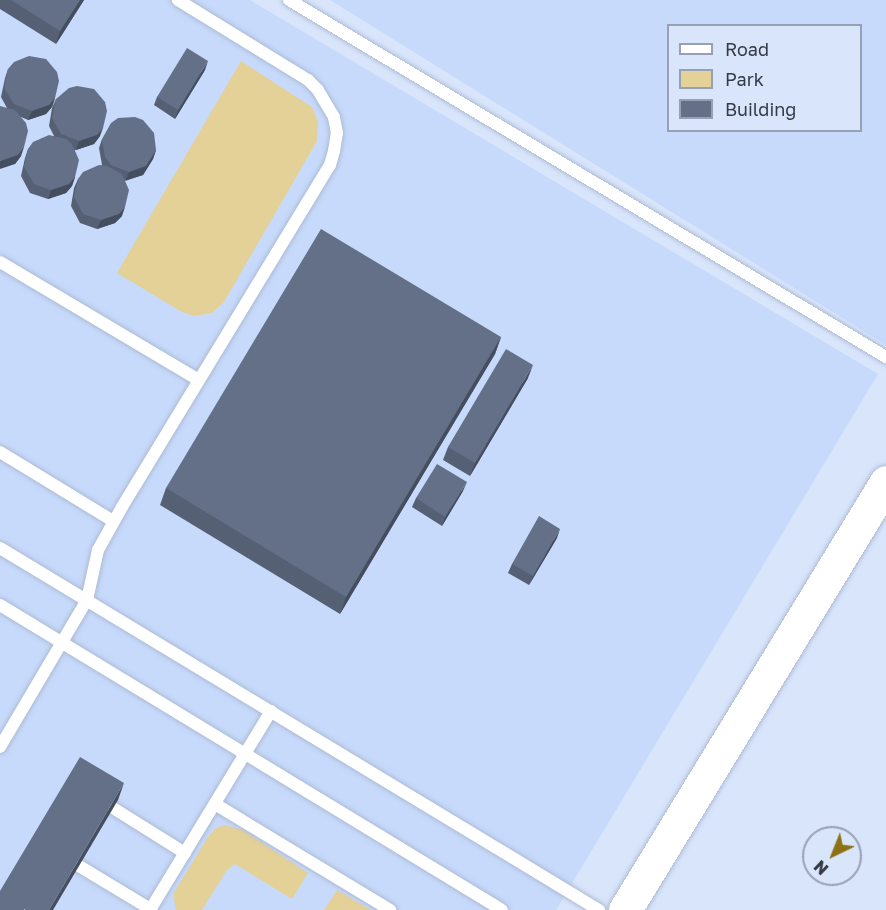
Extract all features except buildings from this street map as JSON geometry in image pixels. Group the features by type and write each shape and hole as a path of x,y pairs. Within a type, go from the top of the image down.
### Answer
{"street":[{"path":"625,910 886,483"}],"lane":[{"path":"0,747 87,600 98,550 114,521 330,165 337,133 334,117 327,102 308,80 178,0"},
{"path":"289,0 886,357"},
{"path":"0,262 199,380"},
{"path":"0,453 114,521"},
{"path":"0,548 599,910"},
{"path":"0,605 502,910"},
{"path":"79,866 151,910 271,711"},
{"path":"215,804 390,910"},
{"path":"113,808 185,853"}],"shaded area":[{"path":"0,0 250,0 878,374 556,910 0,910"},
{"path":"330,0 886,0 886,345"}],"green space":[{"path":"241,61 312,107 318,121 317,141 224,302 212,313 194,316 182,312 117,273"},
{"path":"225,825 243,830 308,873 292,899 235,864 227,870 202,910 176,910 173,894 208,837 216,828"},
{"path":"337,890 371,910 324,910"}]}
